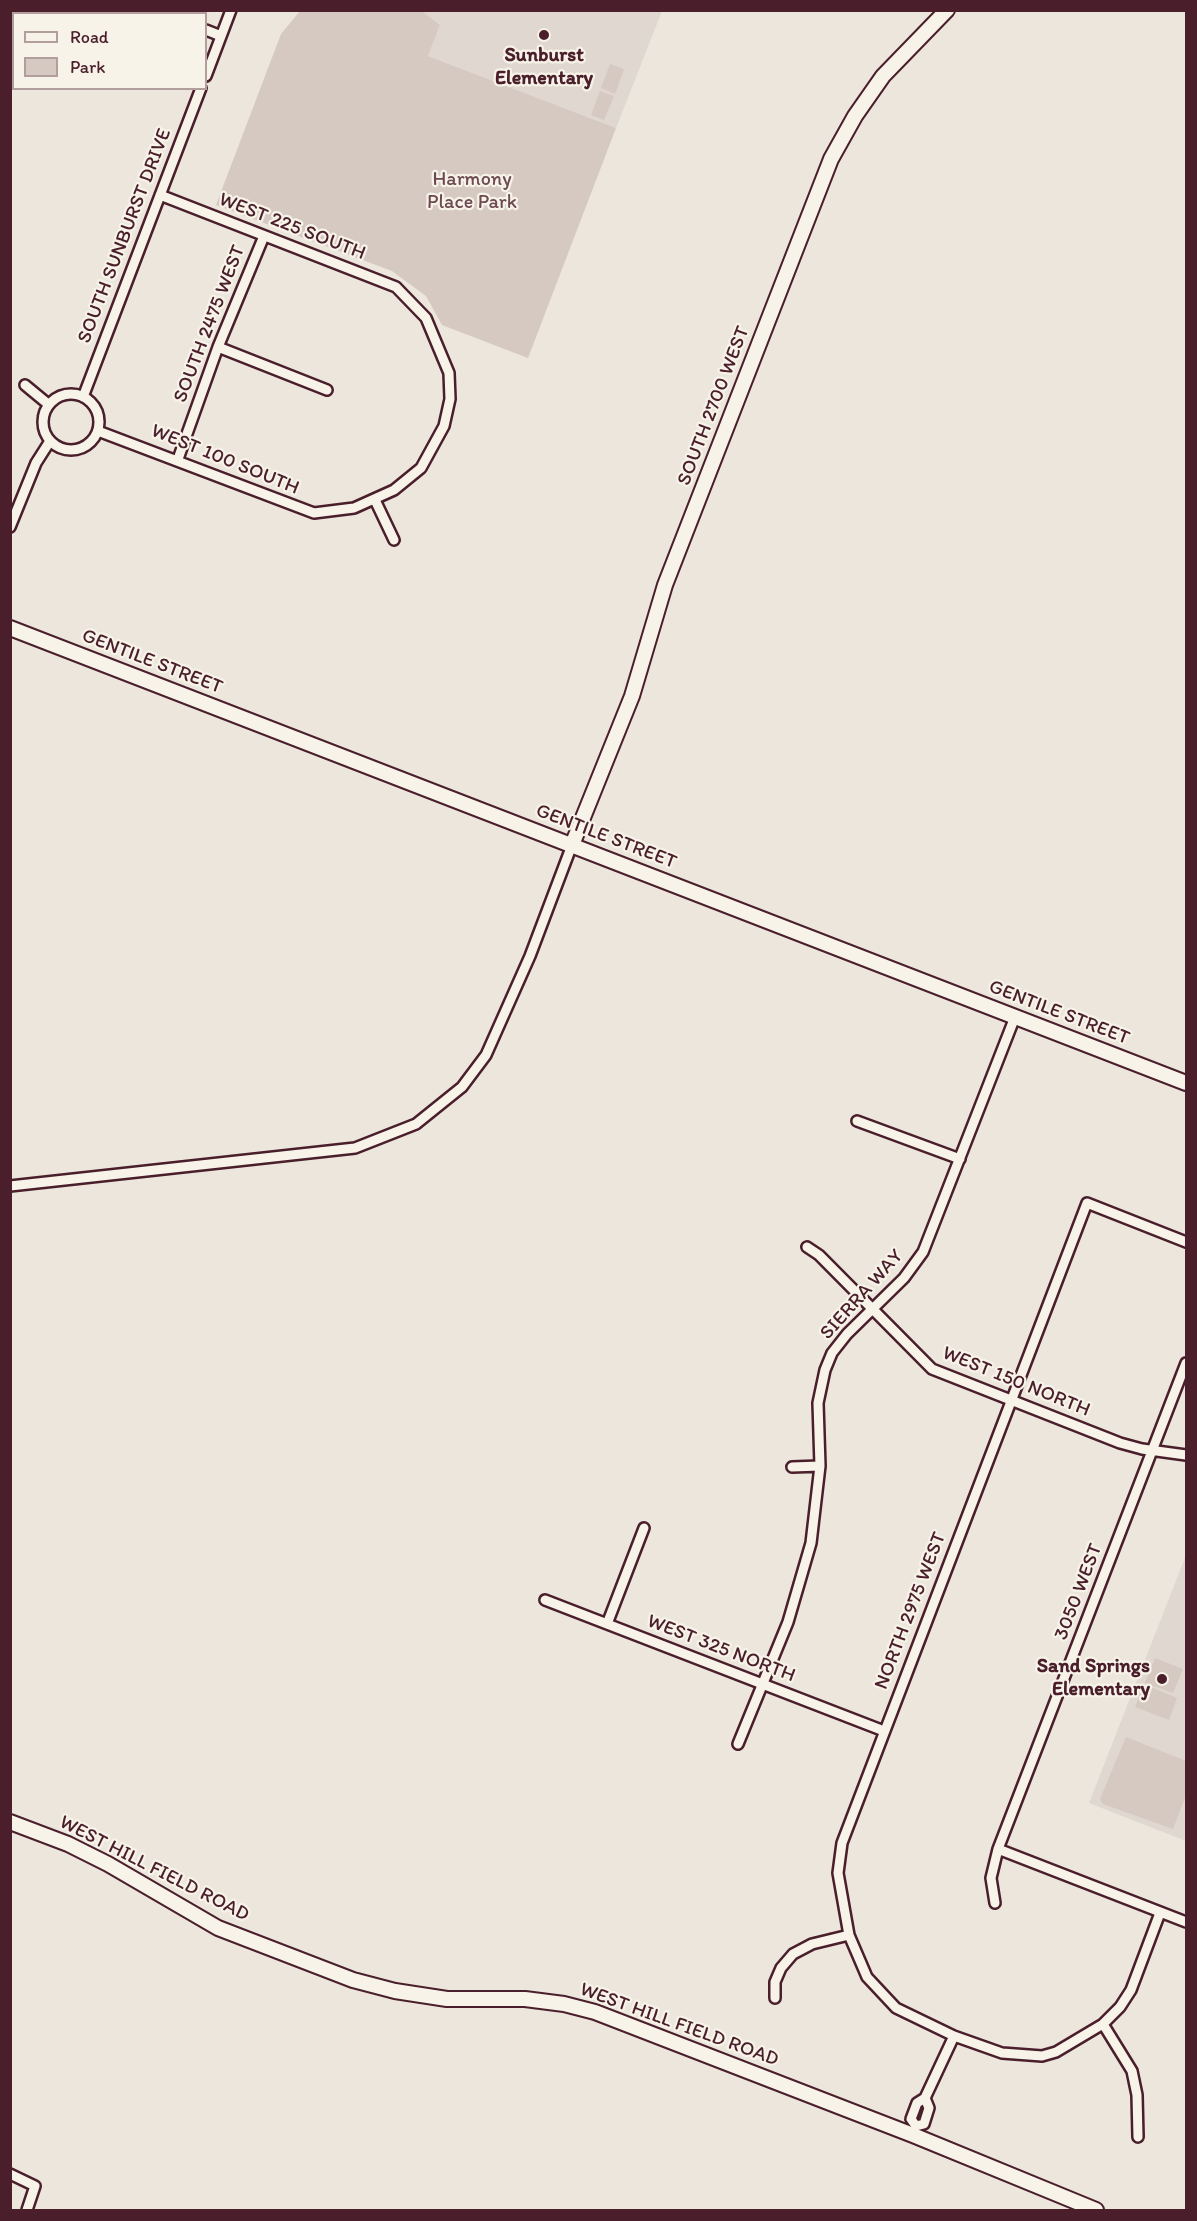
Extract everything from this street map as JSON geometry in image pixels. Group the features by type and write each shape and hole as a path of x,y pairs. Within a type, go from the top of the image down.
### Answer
{"main road":[{"name":"SOUTH 2700 WEST","path":"572,845 632,696 665,585 831,159 851,123 883,76 947,10"},
{"name":"GENTILE STREET","path":"10,628 1186,1083"},
{"name":"WEST HILL FIELD ROAD","path":"10,1822 68,1844 108,1864 218,1928 353,1980 395,1991 447,1999 525,1999 564,2004 595,2012 914,2130 1096,2211"}],"street":[{"path":"207,73 231,10"},
{"path":"207,30 221,36"},
{"name":"SOUTH SUNBURST DRIVE","path":"83,397 200,90"},
{"name":"WEST 225 SOUTH","path":"160,195 396,287 426,318 449,373 450,399 444,426 421,468 394,490 375,500"},
{"name":"SOUTH 2475 WEST","path":"178,459 218,347 264,236"},
{"path":"218,347 327,390"},
{"path":"25,385 48,404"},
{"path":"64,394 83,397 95,407 99,423 98,431 93,439 77,449 67,450 50,441 43,427 44,411 48,404 64,394"},
{"name":"WEST 100 SOUTH","path":"98,431 178,459 306,512 341,510 375,500"},
{"path":"10,527 36,463 50,441"},
{"path":"375,500 394,540"},
{"path":"10,1186 355,1148 416,1124 462,1087 486,1055 530,956 572,845"},
{"name":"SIERRA WAY","path":"738,1744 802,1580 816,1510 820,1466 818,1403 825,1370 832,1353 847,1334 904,1278 923,1252 1015,1017"},
{"path":"857,1121 960,1159"},
{"name":"NORTH 2975 WEST","path":"1103,2024 1056,2052 1042,2056 1002,2053 954,2036 896,2008 867,1977 849,1935 838,1873 842,1843 1087,1203 1186,1242"},
{"name":"WEST 150 NORTH","path":"807,1247 819,1255 932,1370 1120,1443 1186,1455"},
{"name":"3050 WEST","path":"995,1903 991,1878 998,1849 1186,1363"},
{"path":"792,1467 820,1466"},
{"path":"607,1624 644,1528"},
{"name":"WEST 325 NORTH","path":"545,1600 884,1731"},
{"path":"998,1849 1186,1922"},
{"path":"1138,2137 1137,2095 1132,2071 1103,2024 1120,2007 1131,1990 1160,1912"},
{"path":"775,1998 775,1982 781,1968 793,1954 812,1944 849,1935"},
{"path":"914,2130 911,2119 917,2103 925,2098 954,2036"},
{"path":"10,2174 35,2186 27,2211"}],"shaded area":[{"path":"422,11 662,11 616,128 428,56 440,25"},
{"name":"Sand Springs Elementary","path":"1186,1555 1186,1841 1089,1803"}],"green space":[{"name":"Harmony Place Park","path":"300,11 422,11 440,25 428,56 616,128 528,358 442,325 426,296 392,271 216,205 281,34"},
{"path":"610,64 624,69 615,94 601,88"},
{"path":"600,91 614,96 604,120 591,115"},
{"path":"1155,1658 1183,1669 1173,1693 1145,1683"},
{"path":"1144,1684 1177,1698 1169,1720 1135,1707"},
{"path":"1126,1737 1186,1761 1186,1795 1173,1829 1103,1804 1100,1799"}],"place":[{"name":"Sunburst Elementary","path":"544,35"},
{"name":"Sand Springs Elementary","path":"1162,1679"}]}
